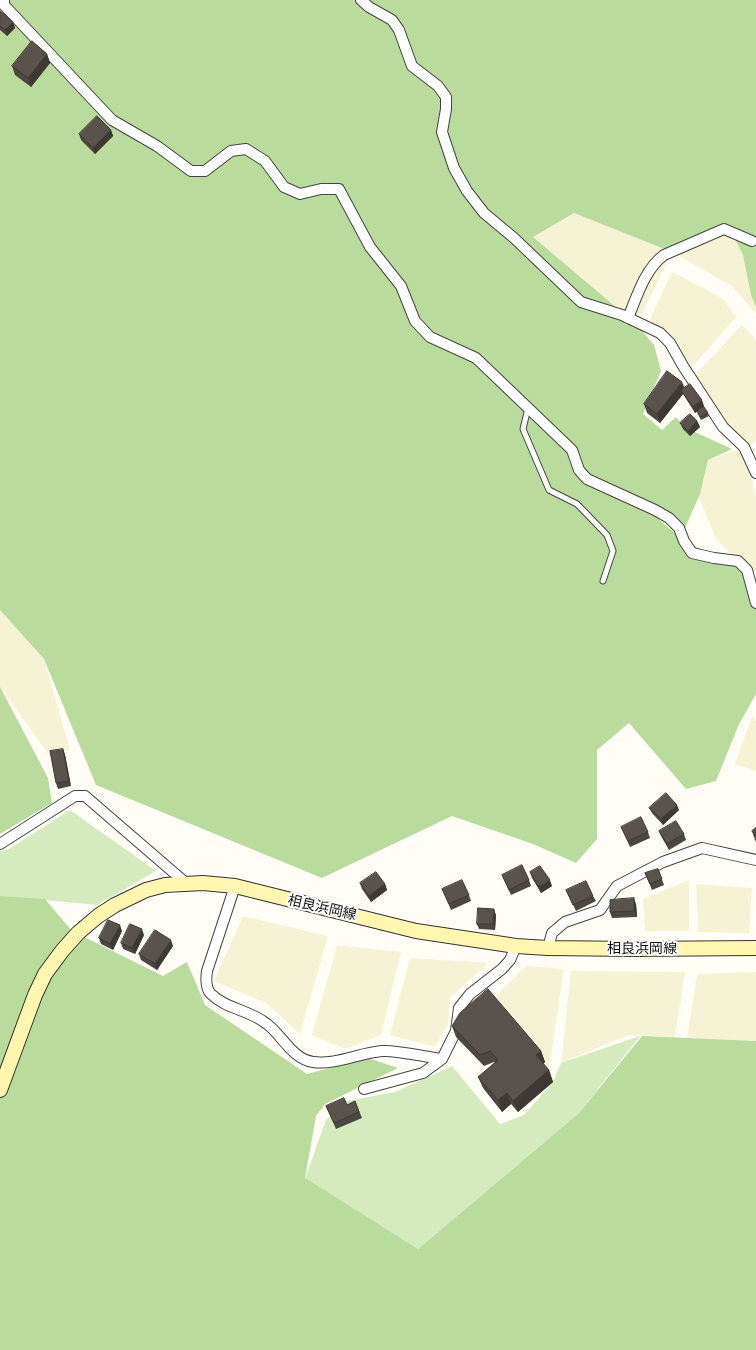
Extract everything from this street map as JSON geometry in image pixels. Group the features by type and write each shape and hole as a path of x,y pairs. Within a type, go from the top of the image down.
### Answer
{"main road":[{"name":"相良浜岡線","path":"0,1090 26,1016 45,974 78,932 115,905 146,890 165,885 203,883 235,886 416,931 516,946 548,948 756,948"}],"street":[{"path":"4,0 4,5 112,120 157,146 191,171 205,171 231,151 246,149 265,161 284,187 300,194 321,188 339,189 370,247 401,286 415,321 430,337 476,358 572,450 579,470 587,479 655,510 669,518 679,528 684,541 692,553 738,561 747,570 756,603"},
{"path":"362,0 369,7 392,20 399,30 412,66 438,86 446,97 446,109 442,132 454,168 467,191 484,213 514,238 581,302 628,318 660,333 670,343 683,366 723,427 744,447 756,473"},
{"path":"628,318 639,290 656,262 664,255 724,229 752,241"},
{"path":"0,844 75,796 85,796 187,884"},
{"path":"548,948 552,933 565,922 600,910 617,886 663,862 702,848 756,860"},
{"path":"235,886 207,971 206,981 210,993 231,1007 255,1016 267,1024 298,1056 311,1062 329,1063 382,1051 442,1059"},
{"path":"364,1090 423,1073 442,1059 456,1031 459,1008 470,994 502,969 510,960 516,946"}],"lane":[{"path":"528,408 523,430 549,490 577,504 607,536 613,551 603,581"}],"shaded area":[{"path":"574,213 729,227 743,255 751,295 756,307 756,314 732,286 672,252 642,314 581,302 533,237"},
{"path":"672,272 722,298 736,317 687,373 650,319"},
{"path":"742,325 756,340 756,440 745,451 756,495 756,572 738,561 716,539 698,495 708,460 742,448 691,379"},
{"path":"0,610 44,659 70,750 48,754 4,692 0,690"},
{"path":"752,716 756,721 756,771 735,764"},
{"path":"689,880 689,931 645,931 643,899"},
{"path":"696,884 752,888 749,933 698,932"},
{"path":"243,916 328,936 300,1034 266,1003 214,981"},
{"path":"337,945 401,952 381,1035 345,1049 312,1035"},
{"path":"410,958 488,963 450,998 448,1024 435,1047 390,1035"},
{"path":"526,966 564,969 549,1069 496,996"},
{"path":"571,971 685,972 675,1037 628,1035 561,1063"},
{"path":"756,972 756,1041 687,1038 697,974"}],"green space":[{"path":"0,0 756,0 756,307 751,295 743,255 729,227 672,252 574,213 533,237 637,325 654,345 661,371 643,414 662,430 676,417 684,427 732,449 708,460 700,494 685,528 640,503 684,541 747,570 756,598 756,694 739,724 716,781 686,789 629,723 597,750 597,839 576,863 533,844 452,816 322,878 96,785 44,659 0,610"},
{"path":"0,687 48,778 52,803 0,834"},
{"path":"70,810 156,871 97,905 0,896 0,851 9,849"},
{"path":"0,896 45,899 72,931 163,976 187,962 205,1005 307,1074 368,1058 398,1068 325,1104 316,1116 305,1178 418,1249 579,1113 642,1036 756,1041 756,1350 0,1350"},
{"path":"640,1036 579,1113 418,1249 305,1179 326,1120 347,1101 395,1092 452,1066 500,1124 524,1115 553,1082 561,1063"}],"building":[{"path":"0,11 13,22 5,30 0,26"},
{"path":"32,41 47,54 28,78 12,66"},
{"path":"97,116 111,130 93,148 79,134"},
{"path":"667,371 682,382 657,414 644,404"},
{"path":"690,384 702,400 693,407 681,390"},
{"path":"704,407 708,413 700,417 697,411"},
{"path":"690,414 697,421 688,431 680,423"},
{"path":"63,749 69,781 56,783 50,751"},
{"path":"666,793 677,805 661,819 649,808"},
{"path":"641,817 648,832 628,841 621,827"},
{"path":"676,821 684,834 667,844 659,831"},
{"path":"756,828 756,837 752,831"},
{"path":"522,865 529,880 509,890 502,875"},
{"path":"540,866 550,880 539,887 530,872"},
{"path":"658,869 662,879 650,884 645,873"},
{"path":"376,872 385,884 369,896 360,883"},
{"path":"462,880 469,895 449,904 442,889"},
{"path":"586,881 593,896 573,905 566,890"},
{"path":"634,898 634,911 610,912 610,900"},
{"path":"478,908 494,909 493,924 477,924"},
{"path":"108,920 120,925 110,944 99,938"},
{"path":"130,924 142,929 132,948 121,943"},
{"path":"155,930 171,940 155,964 139,954"},
{"path":"488,989 541,1051 536,1055 549,1070 513,1101 507,1093 498,1100 478,1077 498,1060 490,1051 480,1055 452,1026 460,1013"},
{"path":"344,1098 347,1105 355,1101 359,1112 334,1123 326,1106"}]}
